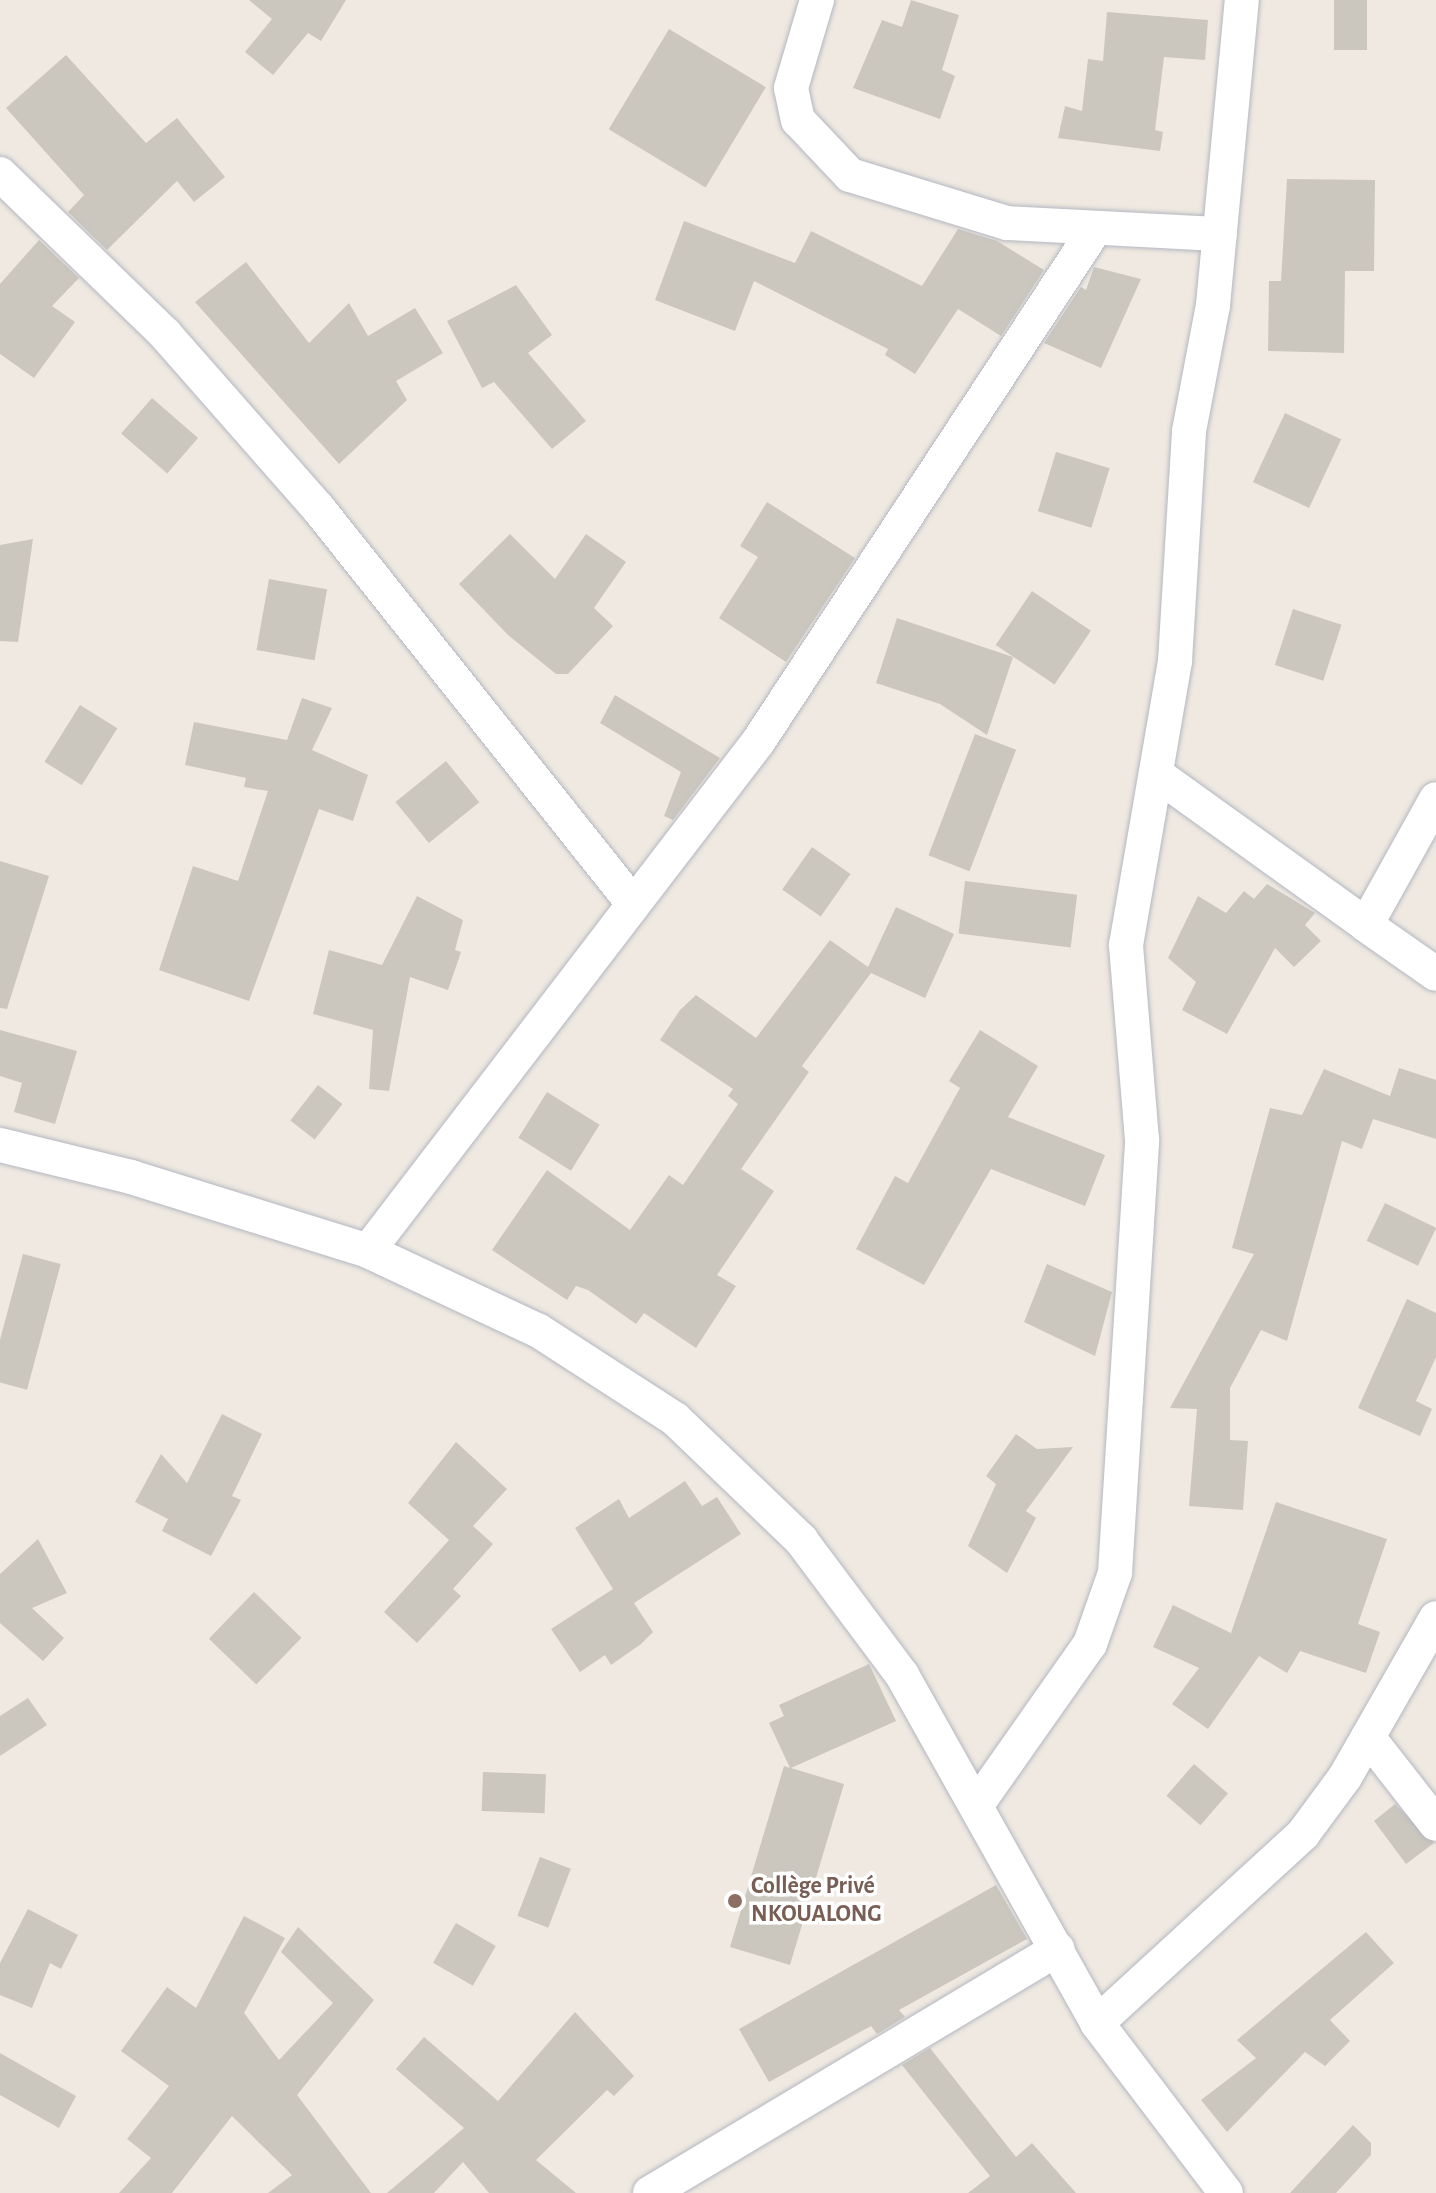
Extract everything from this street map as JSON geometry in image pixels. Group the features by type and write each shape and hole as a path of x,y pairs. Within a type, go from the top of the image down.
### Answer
{"street":[{"path":"817,0 791,88 798,120 850,175 1007,223 1220,234"},
{"path":"976,1806 1090,1644 1115,1573 1142,1140 1126,945 1159,776 1175,661 1189,431 1220,234 1242,0"},
{"path":"0,174 165,334 318,508 631,901"},
{"path":"368,1251 631,901 758,742 1095,229"},
{"path":"1159,776 1436,974"},
{"path":"1366,925 1436,799"},
{"path":"0,1145 131,1177 368,1251 539,1331 675,1419 801,1540 902,1675 1097,2023 1218,2191"},
{"path":"1097,2023 1303,1834 1368,1737 1436,1618"},
{"path":"1368,1737 1436,1824"},
{"path":"650,2193 1057,1949"}],"building":[{"path":"249,0 346,0 321,41 308,33 273,75 245,52 272,19"},
{"path":"911,0 959,15 942,70 955,76 940,119 853,88 882,20 902,27"},
{"path":"1334,0 1367,0 1367,50 1334,50"},
{"path":"1107,12 1208,20 1205,60 1164,57 1155,130 1163,132 1160,151 1058,138 1065,106 1082,111 1088,59 1103,61"},
{"path":"669,29 766,87 706,187 609,129"},
{"path":"66,55 146,143 177,118 225,177 194,202 177,181 107,250 68,212 84,195 6,108"},
{"path":"1287,179 1375,180 1374,271 1345,271 1344,353 1268,351 1269,281 1281,281"},
{"path":"684,221 795,263 811,231 922,286 958,229 997,241 1044,270 1001,336 958,309 915,374 885,355 888,349 754,281 735,331 655,300"},
{"path":"39,240 79,278 52,306 75,322 34,378 0,354 0,284"},
{"path":"246,262 309,343 349,303 368,336 415,308 443,353 396,381 407,400 339,464 195,302"},
{"path":"1094,267 1141,279 1101,368 1044,343 1081,287 1086,290"},
{"path":"516,285 552,335 528,353 586,421 552,449 494,382 482,388 447,321"},
{"path":"152,398 198,438 167,473 121,433"},
{"path":"1285,413 1341,439 1309,508 1253,482"},
{"path":"1056,452 1110,468 1091,528 1038,511"},
{"path":"767,502 855,558 786,662 719,618 758,557 740,546"},
{"path":"510,534 555,579 586,534 626,562 594,608 613,626 568,674 556,674 508,635 459,584"},
{"path":"33,539 18,642 0,641 0,545"},
{"path":"269,579 327,589 315,660 256,650"},
{"path":"1032,591 1091,631 1055,685 996,645"},
{"path":"1293,609 1342,625 1323,681 1275,665"},
{"path":"897,618 1013,657 987,735 940,704 876,683"},
{"path":"615,695 720,758 673,820 664,816 681,772 600,723"},
{"path":"302,698 332,708 312,750 368,775 353,821 319,809 249,1001 159,970 193,866 238,881 268,791 244,787 246,778 185,765 194,722 287,740"},
{"path":"80,705 117,728 82,785 44,762"},
{"path":"975,734 1016,750 969,871 928,855"},
{"path":"446,761 479,802 429,843 395,802"},
{"path":"812,847 851,874 821,917 782,890"},
{"path":"0,861 49,876 7,1009 0,1008"},
{"path":"965,881 1077,895 1071,947 959,934"},
{"path":"1267,884 1315,913 1305,925 1321,941 1294,967 1275,948 1227,1034 1182,1010 1196,982 1168,958 1198,896 1226,913 1244,891 1254,899"},
{"path":"417,896 463,920 455,950 461,952 448,990 410,977 389,1091 369,1089 373,1030 313,1014 329,950 382,965"},
{"path":"896,907 954,934 925,998 871,973 802,1066 809,1072 741,1169 774,1191 717,1275 736,1286 696,1348 644,1313 636,1324 588,1290 576,1286 567,1300 492,1250 547,1170 630,1230 669,1175 683,1185 738,1104 728,1096 733,1089 660,1040 680,1010 696,995 756,1038 830,940 868,967"},
{"path":"0,1030 77,1051 55,1124 14,1112 22,1083 0,1076"},
{"path":"980,1030 1038,1066 1008,1117 1105,1155 1085,1206 991,1169 924,1285 856,1249 895,1176 908,1183 960,1088 949,1081"},
{"path":"1399,1068 1436,1080 1436,1139 1373,1119 1362,1149 1342,1141 1287,1341 1261,1330 1230,1388 1230,1440 1248,1441 1243,1510 1189,1506 1197,1409 1170,1408 1254,1254 1232,1248 1270,1108 1302,1115 1324,1069 1390,1096"},
{"path":"318,1085 342,1104 315,1140 290,1120"},
{"path":"547,1092 600,1125 571,1171 518,1138"},
{"path":"1385,1203 1436,1228 1418,1266 1367,1241"},
{"path":"23,1254 61,1264 27,1390 0,1382 0,1340"},
{"path":"1047,1264 1112,1292 1095,1356 1024,1322"},
{"path":"1407,1299 1436,1313 1436,1357 1416,1401 1432,1409 1420,1436 1358,1408"},
{"path":"222,1414 262,1434 232,1496 241,1500 211,1556 162,1531 168,1519 135,1502 161,1454 187,1483"},
{"path":"1016,1434 1037,1449 1073,1447 1026,1511 1036,1518 1007,1573 968,1546 996,1484 986,1476"},
{"path":"456,1442 507,1489 473,1526 493,1544 453,1589 461,1596 417,1643 384,1612 449,1540 408,1503"},
{"path":"685,1481 702,1506 717,1497 741,1534 634,1603 653,1632 641,1644 611,1665 605,1655 580,1672 551,1629 613,1589 575,1528 619,1499 629,1518"},
{"path":"1276,1502 1387,1539 1358,1624 1380,1632 1366,1673 1300,1651 1287,1673 1259,1656 1208,1729 1172,1704 1199,1668 1153,1647 1173,1605 1231,1633"},
{"path":"38,1539 67,1593 32,1608 64,1638 43,1661 0,1623 0,1574"},
{"path":"254,1592 301,1638 256,1685 209,1639"},
{"path":"869,1664 896,1721 791,1768 844,1784 790,1965 730,1947 784,1766 790,1768 769,1723 784,1716 779,1705"},
{"path":"28,1698 47,1725 0,1756 0,1716"},
{"path":"1194,1764 1228,1794 1200,1825 1166,1796"},
{"path":"483,1772 546,1774 545,1813 482,1811"},
{"path":"1395,1804 1434,1843 1406,1864 1374,1821"},
{"path":"540,1857 571,1869 548,1928 517,1916"},
{"path":"996,1885 1027,1939 899,2010 905,2017 877,2034 871,2026 769,2082 739,2029"},
{"path":"28,1909 78,1935 61,1969 50,1963 32,2008 0,1995 0,1963"},
{"path":"244,1916 285,1938 244,2013 279,2060 333,2003 281,1952 298,1927 374,2000 297,2095 371,2193 268,2193 292,2175 232,2116 172,2193 119,2193 151,2158 127,2139 169,2086 121,2051 167,1987 196,2008"},
{"path":"456,1923 496,1946 473,1986 433,1963"},
{"path":"1366,1932 1394,1963 1330,2020 1350,2041 1325,2066 1305,2052 1227,2132 1201,2100 1256,2058 1237,2040"},
{"path":"575,2012 634,2076 614,2096 607,2090 536,2160 576,2193 489,2193 463,2162 434,2193 387,2193 464,2128 396,2069 424,2037 498,2101"},
{"path":"930,2048 1016,2157 1032,2143 1076,2193 968,2193 990,2176 902,2065"},
{"path":"0,2053 76,2096 59,2128 0,2095"},
{"path":"1353,2125 1371,2143 1371,2155 1336,2193 1290,2193"}],"place":[{"name":"Collège Privé NKOUALONG","path":"735,1901"}]}
